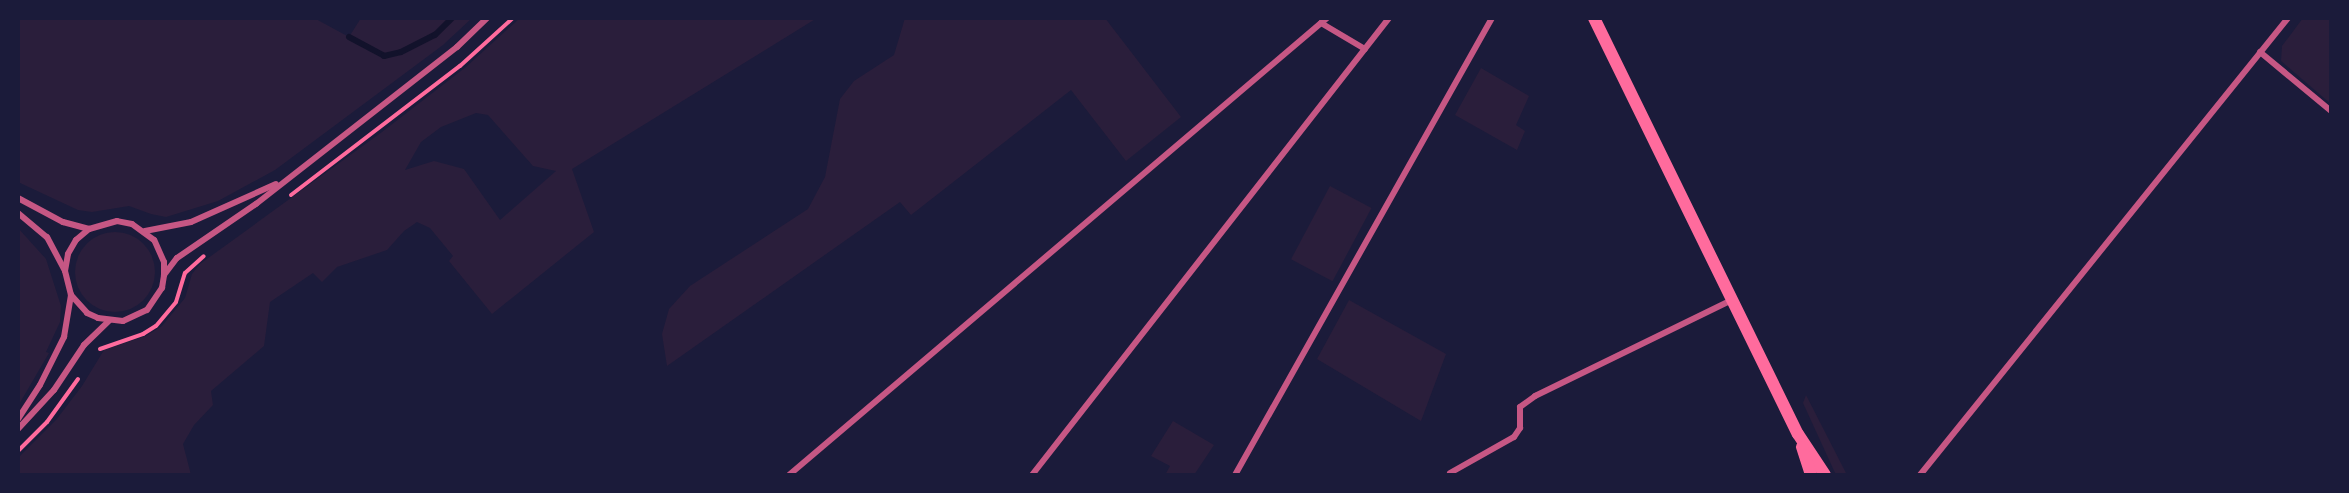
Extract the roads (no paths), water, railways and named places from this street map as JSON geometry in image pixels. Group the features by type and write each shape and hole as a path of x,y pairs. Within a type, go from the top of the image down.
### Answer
{"main road":[{"path":"1594,18 1798,434 1825,475"},
{"path":"1798,434 1810,475"}],"street":[{"path":"164,275 177,258 256,204 457,47 487,18"},
{"path":"789,475 1327,18"},
{"path":"1032,475 1321,109 1389,18"},
{"path":"1235,475 1492,18"},
{"path":"1920,475 2288,18"},
{"path":"1321,23 1365,49"},
{"path":"2260,52 2331,111"},
{"path":"18,198 63,222 89,228 117,221 145,231 159,230 208,215 284,180"},
{"path":"18,213 47,237 65,271 71,295 64,337 40,385 18,419"},
{"path":"65,271 68,254 76,240 89,228"},
{"path":"71,295 87,313 109,321 123,321 147,310 162,288 164,275 160,250 145,231"},
{"path":"1450,473 1514,437 1520,428 1520,407 1534,396 1732,300"},
{"path":"18,429 41,406 84,345 109,321"}],"waterway":[{"path":"349,37 384,56 401,52 435,35 452,18"}]}
